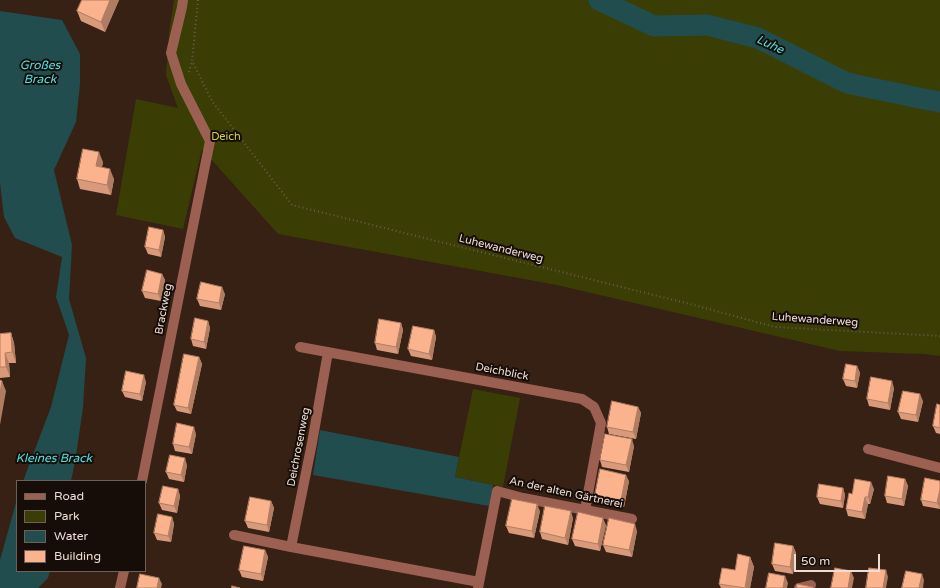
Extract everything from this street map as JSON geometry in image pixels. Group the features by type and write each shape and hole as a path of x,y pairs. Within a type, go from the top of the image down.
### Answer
{"street":[{"name":"Brackweg","path":"142,480 210,141 181,84 171,53 183,0"},
{"name":"Deichblick","path":"300,347 582,399 594,407 601,423 585,510"},
{"name":"Deichrosenweg","path":"291,546 312,443 328,352"},
{"path":"868,449 940,468"},
{"name":"An der alten Gärtnerei","path":"478,585 497,491 523,498 632,519"},
{"path":"234,535 478,585"},
{"path":"120,588 124,572"},
{"path":"799,588 811,585"}],"path":[{"name":"Luhewanderweg","path":"198,0 192,61 212,101 292,205 694,305 775,327 940,336"}],"green space":[{"name":"Deich","path":"174,0 940,0 940,356 840,351 557,285 278,234 202,149 183,229 116,215 136,99 178,108 166,75 169,33"},
{"path":"473,389 520,398 503,487 455,477"}],"water":[{"name":"Großes Brack","path":"0,11 62,20 80,54 80,84 76,122 54,170 72,245 69,299 86,358 83,408 71,480 23,480 51,407 69,335 56,297 62,257 15,238 4,217 0,183"},
{"path":"320,430 459,457 455,477 493,485 489,506 313,475"},
{"path":"16,503 16,572 50,572 48,578 38,588 0,588 0,560"}],"building":[{"path":"82,0 110,0 101,22 77,11"},
{"path":"83,149 99,152 96,166 110,169 107,185 77,179"},
{"path":"149,227 163,230 159,250 145,247"},
{"path":"147,270 162,274 158,294 142,291"},
{"path":"201,282 222,287 219,303 197,299"},
{"path":"195,318 208,321 204,342 191,339"},
{"path":"379,319 401,323 396,347 375,343"},
{"path":"413,326 434,330 429,354 408,349"},
{"path":"11,333 12,352 5,353 6,367 0,367 0,334"},
{"path":"184,354 199,357 188,408 174,405"},
{"path":"846,364 857,366 855,381 843,379"},
{"path":"126,371 144,375 140,394 122,391"},
{"path":"871,377 892,381 888,403 867,399"},
{"path":"0,380 2,381 0,394"},
{"path":"903,391 920,394 916,415 898,412"},
{"path":"612,401 638,407 633,432 607,427"},
{"path":"937,404 940,405 940,428 933,426"},
{"path":"177,423 194,427 189,447 173,444"},
{"path":"605,434 632,439 626,465 600,460"},
{"path":"170,455 185,458 181,475 166,472"},
{"path":"600,469 626,475 621,500 595,495"},
{"path":"888,476 905,479 902,499 885,496"},
{"path":"925,478 940,481 937,503 921,500"},
{"path":"855,479 871,482 868,497 865,497 862,512 846,509 849,493 852,494"},
{"path":"819,484 843,488 841,501 817,497"},
{"path":"163,486 178,489 174,506 159,503"},
{"path":"250,497 271,501 267,525 245,521"},
{"path":"512,499 537,504 532,531 506,526"},
{"path":"545,506 571,511 565,538 540,532"},
{"path":"578,512 603,518 598,544 572,539"},
{"path":"158,514 172,517 168,536 154,533"},
{"path":"609,518 635,524 629,550 603,545"},
{"path":"775,543 793,546 790,567 772,564"},
{"path":"244,546 265,550 261,574 239,570"},
{"path":"738,554 750,557 745,588 719,584 722,568 735,570"},
{"path":"835,568 851,571 848,588 831,588"},
{"path":"869,568 886,570 883,588 866,588"},
{"path":"906,571 922,574 919,588 902,588"},
{"path":"769,573 785,576 783,588 766,588"},
{"path":"140,574 159,578 157,588 137,588"},
{"path":"797,584 813,587 813,588 797,588"}],"waterway":[{"name":"Luhe","path":"599,0 654,26 707,25 758,38 847,83 940,102"}],"water label":[{"name":"Kleines Brack","path":"54,459"}]}
